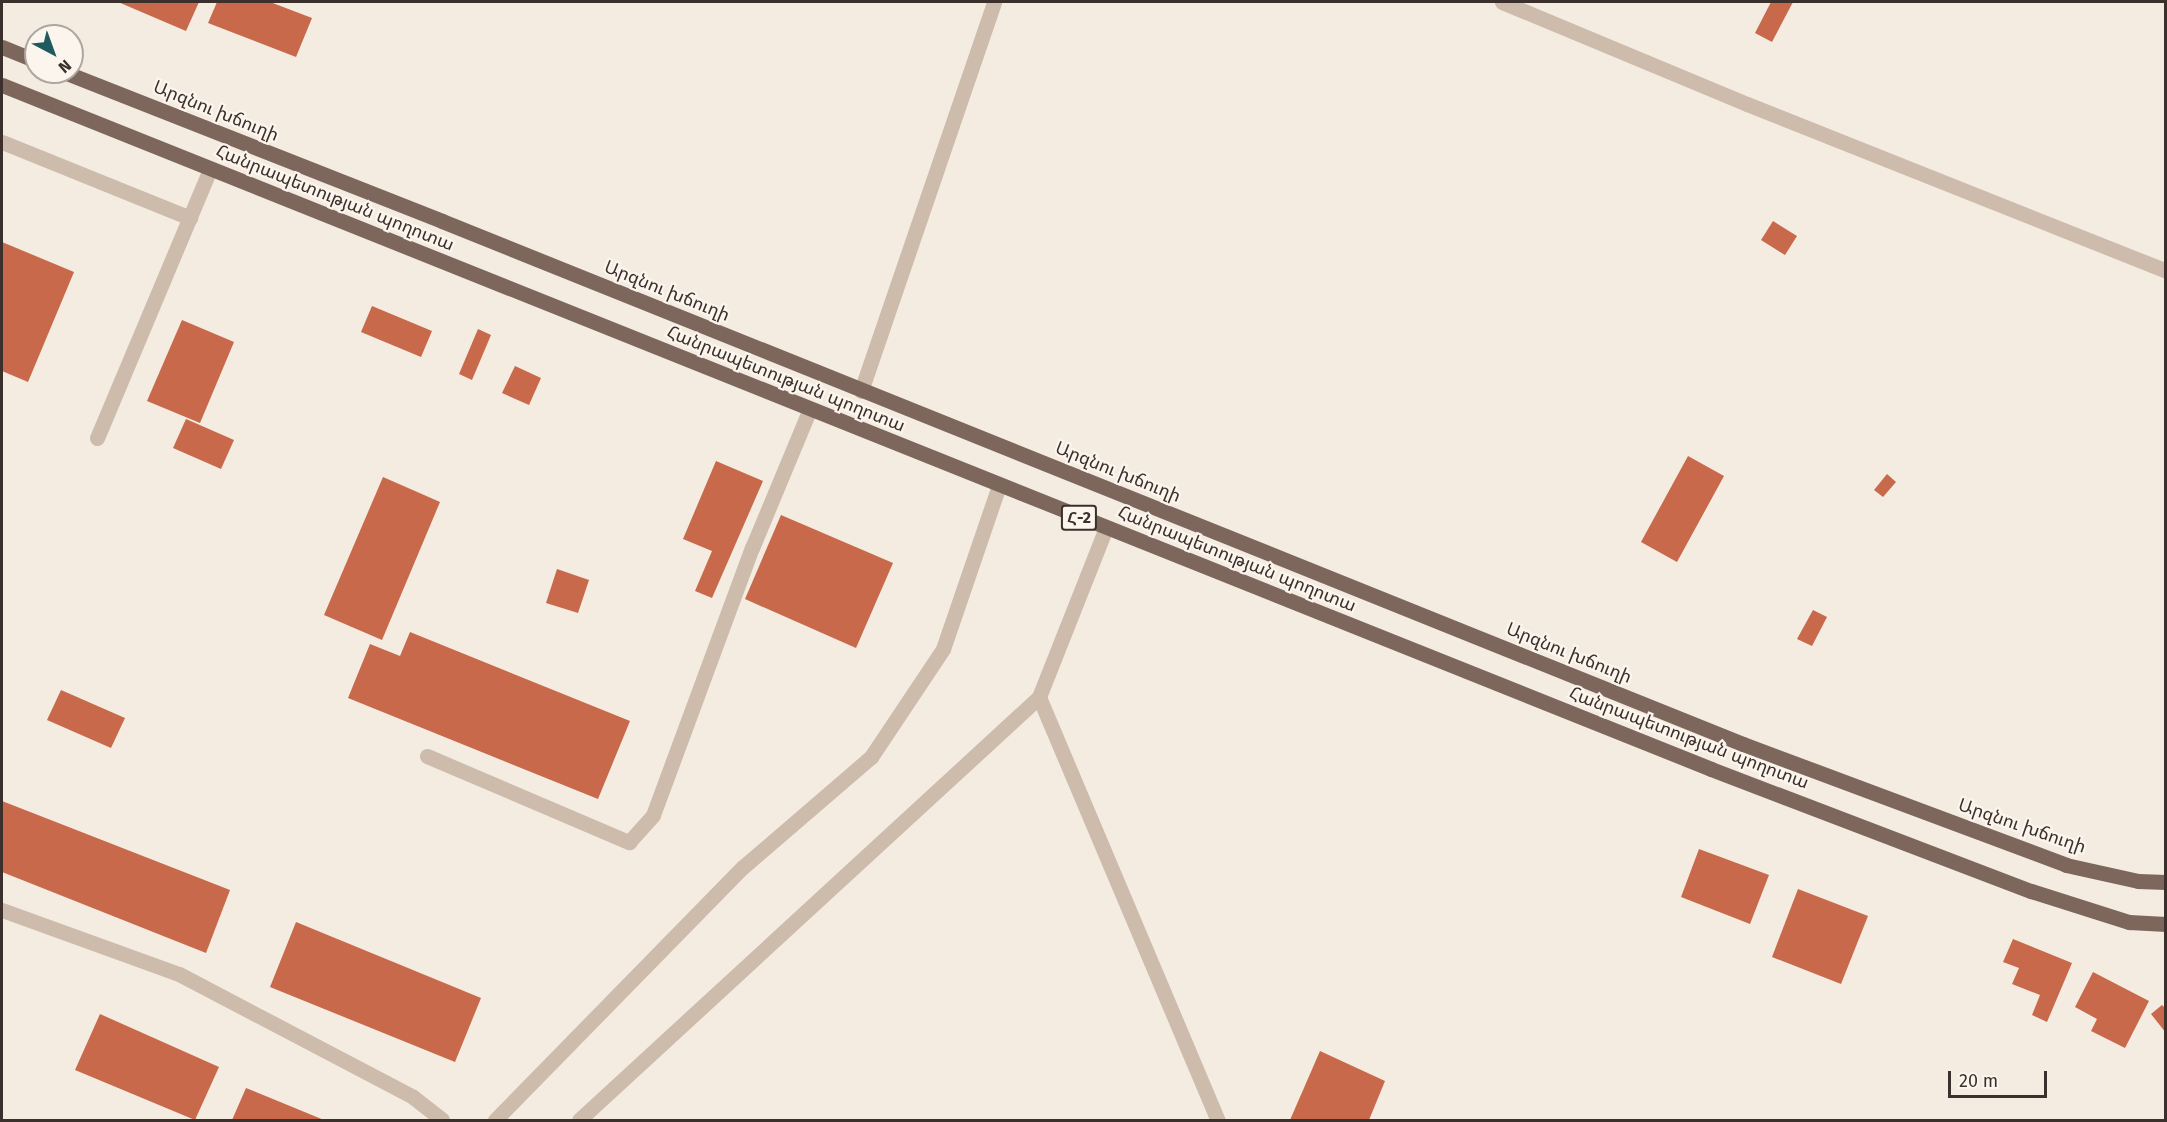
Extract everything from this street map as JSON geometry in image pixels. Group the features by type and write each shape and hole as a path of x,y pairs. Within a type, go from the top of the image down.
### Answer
{"main road":[{"path":"2,47 24,56"},
{"name":"Արզնու խճուղի","path":"84,80 1743,744 2066,865 2138,881 2166,882"},
{"name":"Հանրապետության պողոտա","path":"2,85 999,486 1711,769 2031,891 2128,922 2166,924"}],"street":[{"path":"861,391 994,2"},
{"path":"1502,2 1747,104 2166,271"},
{"path":"2,142 190,218"},
{"path":"97,438 210,169"},
{"path":"427,756 628,842 653,815 752,548 810,410"},
{"path":"495,1120 743,867 871,757 943,649 999,486"},
{"path":"579,1120 1039,697 1106,528"},
{"path":"1039,697 1218,1120"},
{"path":"2,909 179,974 413,1097 441,1120"}],"building":[{"path":"118,2 199,2 186,31"},
{"path":"217,2 270,2 312,18 296,57 208,23"},
{"path":"1771,2 1793,2 1772,42 1755,33"},
{"path":"1773,221 1797,236 1785,255 1761,240"},
{"path":"2,242 74,272 28,382 2,371"},
{"path":"372,306 432,331 421,357 361,332"},
{"path":"182,320 234,342 200,423 147,401"},
{"path":"478,329 491,335 472,380 459,374"},
{"path":"515,366 541,378 529,405 502,393"},
{"path":"186,419 234,440 221,469 173,448"},
{"path":"1688,456 1724,476 1677,562 1641,542"},
{"path":"716,461 763,481 712,598 695,591 712,551 683,539"},
{"path":"1887,474 1896,482 1883,497 1874,490"},
{"path":"383,477 440,502 382,640 324,615"},
{"path":"781,515 893,563 856,648 745,599"},
{"path":"557,569 589,580 578,613 546,603"},
{"path":"1813,610 1827,617 1812,646 1797,639"},
{"path":"410,632 630,721 598,799 348,698 370,644 400,656"},
{"path":"61,690 125,718 111,748 47,720"},
{"path":"2,801 230,890 206,953 2,872"},
{"path":"1699,849 1769,875 1750,924 1681,897"},
{"path":"1798,889 1868,916 1841,984 1772,957"},
{"path":"296,922 481,998 455,1062 270,987"},
{"path":"2013,939 2072,963 2047,1022 2032,1015 2040,995 2012,984 2019,968 2003,962"},
{"path":"2093,972 2149,1001 2125,1048 2091,1031 2097,1019 2075,1007"},
{"path":"2162,1005 2166,1009 2166,1033 2151,1014"},
{"path":"100,1014 219,1067 195,1120 75,1070"},
{"path":"1320,1051 1385,1081 1369,1120 1290,1120"},
{"path":"246,1088 324,1120 232,1120"}]}
